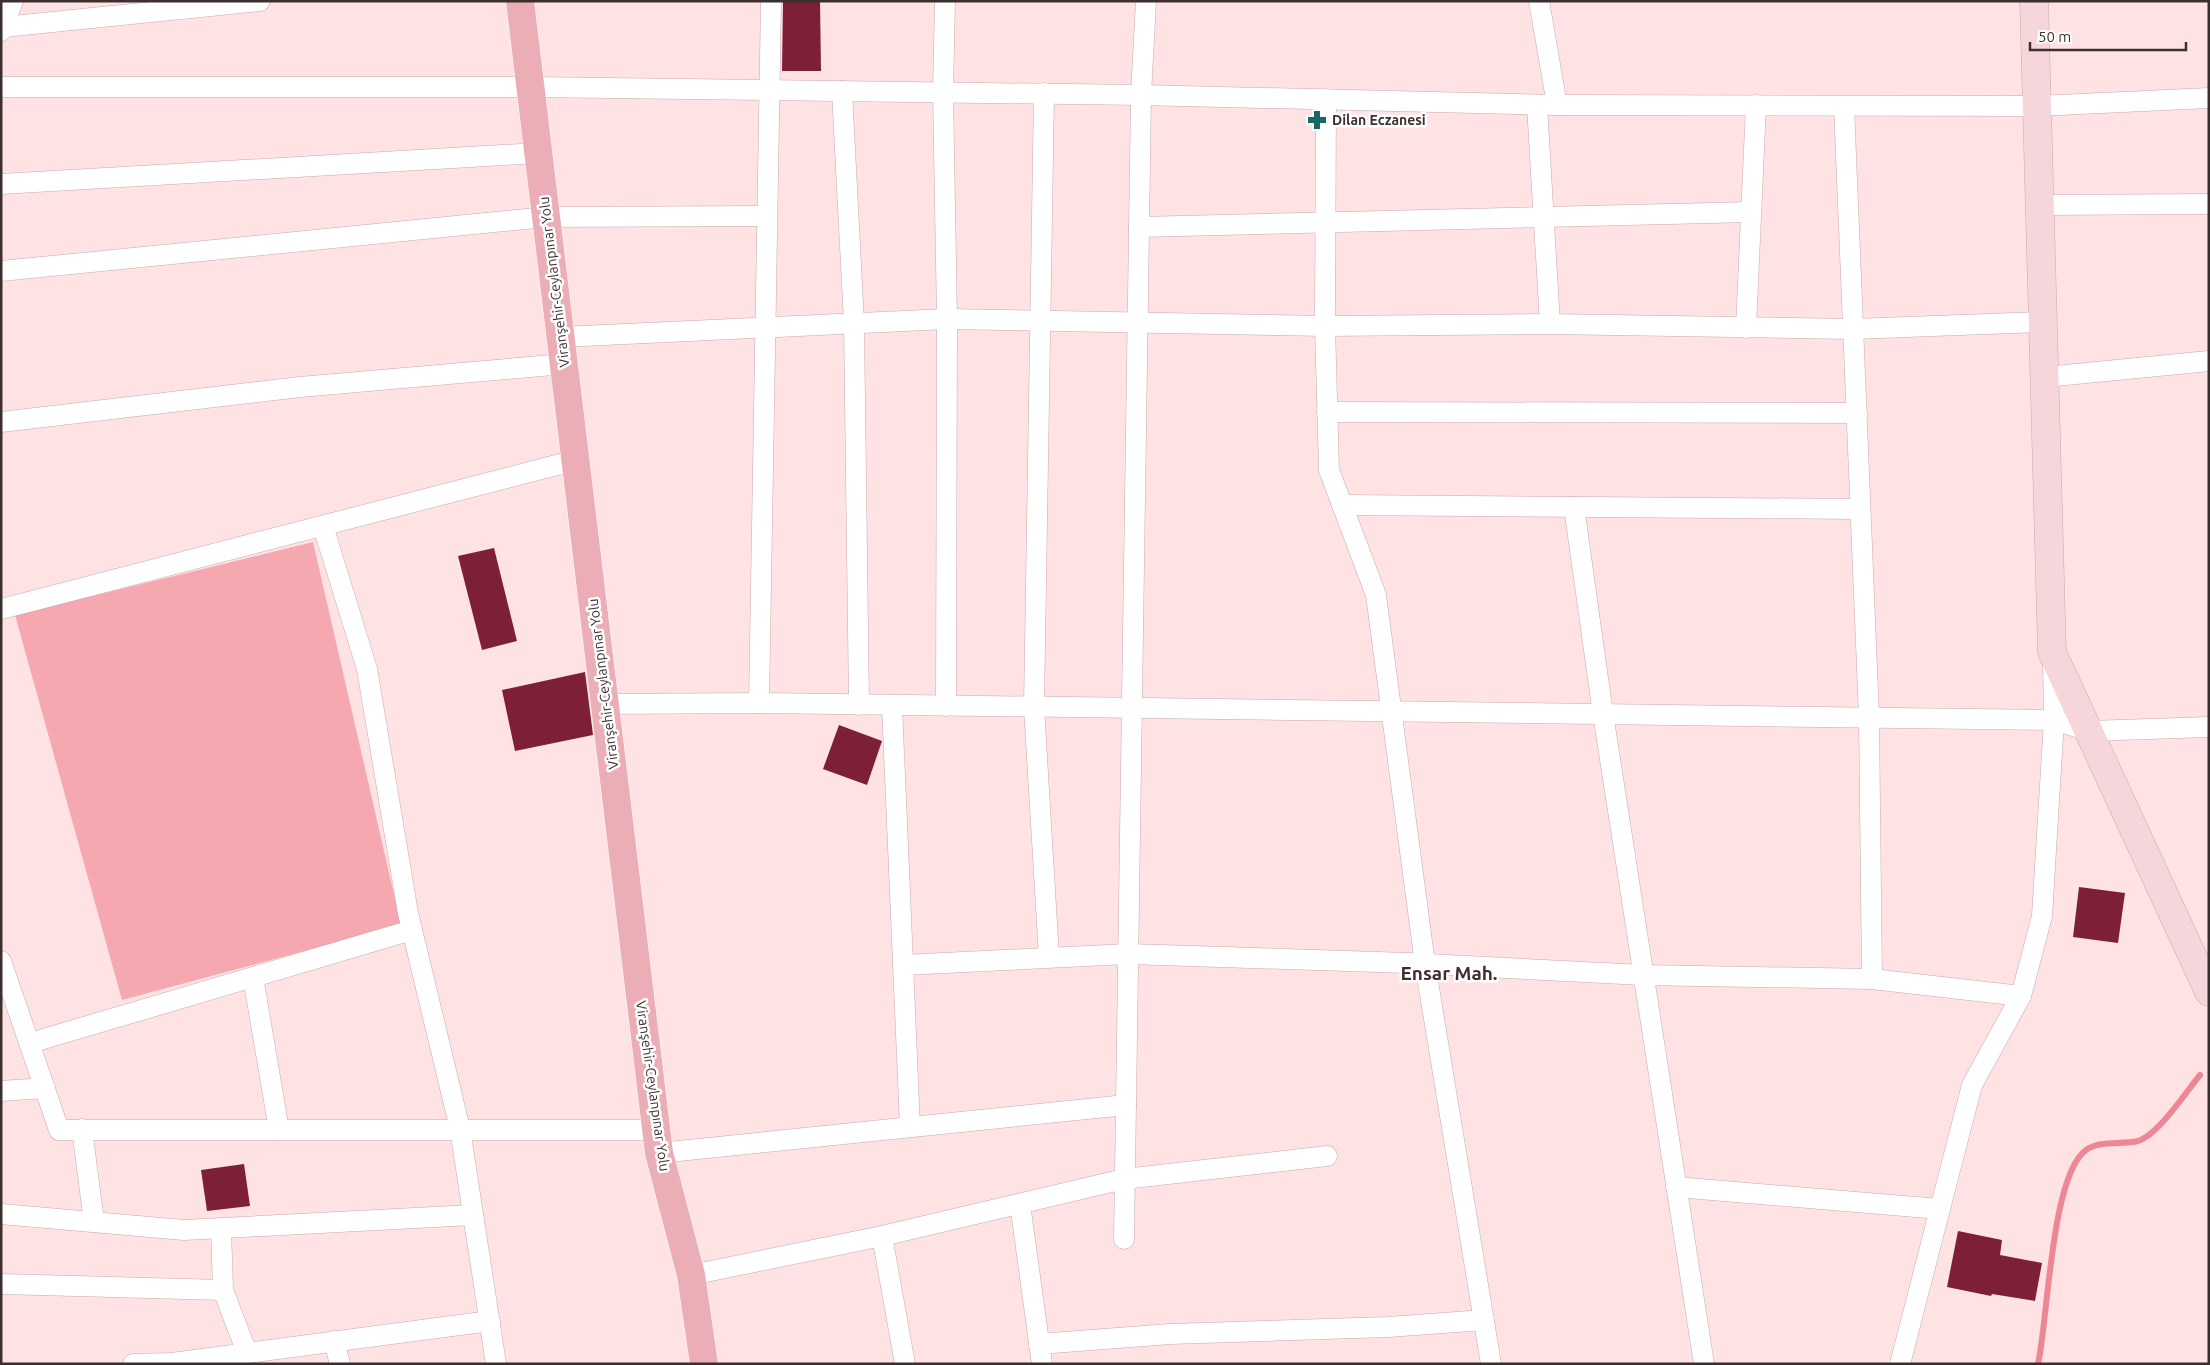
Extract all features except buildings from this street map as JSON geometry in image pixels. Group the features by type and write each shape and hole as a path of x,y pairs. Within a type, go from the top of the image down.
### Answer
{"main road":[{"name":"Viranşehir-Ceylanpınar Yolu","path":"520,1 658,1142 690,1275 704,1364"}],"street":[{"path":"13,1 2,29 260,1"},
{"path":"759,703 771,1"},
{"path":"945,1 943,92 947,320 946,706"},
{"path":"1124,1240 1141,95 1146,1"},
{"path":"1539,1 1557,105"},
{"path":"1900,1364 1972,1085 2021,996 2042,916 2054,720 2034,1"},
{"path":"1,87 530,87 1044,93 1557,105 2037,106 2209,98"},
{"path":"842,91 854,323 859,705"},
{"path":"1044,93 1034,707 1049,957"},
{"path":"1326,99 1325,326 1329,470 1376,595 1425,964 1491,1364"},
{"path":"1537,104 1550,324"},
{"path":"1746,328 1756,105"},
{"path":"1844,106 1869,717 1872,979"},
{"path":"1,184 538,153"},
{"path":"2040,205 2209,204"},
{"path":"1139,227 1544,219 1751,212"},
{"path":"1,271 546,217 767,216"},
{"path":"561,337 947,320 1325,326 1550,324 1746,328 1853,328 2043,322"},
{"path":"2045,376 2209,361"},
{"path":"1,422 300,387 564,364"},
{"path":"1327,412 1857,413"},
{"path":"1,609 576,460"},
{"path":"1342,505 1860,509"},
{"path":"1574,507 1603,714 1704,1364"},
{"path":"323,526 367,670 412,930 460,1129 496,1364"},
{"path":"2052,652 2209,992"},
{"path":"605,704 759,703 2054,720 2088,731 2209,727"},
{"path":"892,706 910,1127"},
{"path":"30,1043 412,930"},
{"path":"903,965 1128,954 1425,964 1643,975 1872,979 2021,996"},
{"path":"1,961 59,1130 460,1129 658,1142 910,1127 1126,1105"},
{"path":"253,977 279,1130"},
{"path":"1,1091 45,1088"},
{"path":"82,1130 94,1222"},
{"path":"690,1275 882,1236 1124,1179 1327,1156"},
{"path":"1676,1187 1940,1209"},
{"path":"1020,1204 1042,1364"},
{"path":"1,1214 184,1230 473,1215"},
{"path":"221,1228 223,1290 247,1353"},
{"path":"882,1236 905,1364"},
{"path":"1,1284 223,1290"},
{"path":"1039,1344 1170,1334 1388,1327 1484,1320"},
{"path":"133,1364 172,1363 490,1321"},
{"path":"334,1341 340,1364"}],"shaded area":[{"path":"313,542 401,925 122,1000 15,615"}],"waterway":[{"path":"2038,1364 2058,1217 2065,1188 2074,1165 2086,1150 2092,1147 2138,1141 2146,1137 2163,1122 2200,1075"}],"place":[{"name":"Dilan Eczanesi","path":"1317,120"}],"district":[{"name":"Ensar Mah.","path":"1449,973"}]}
